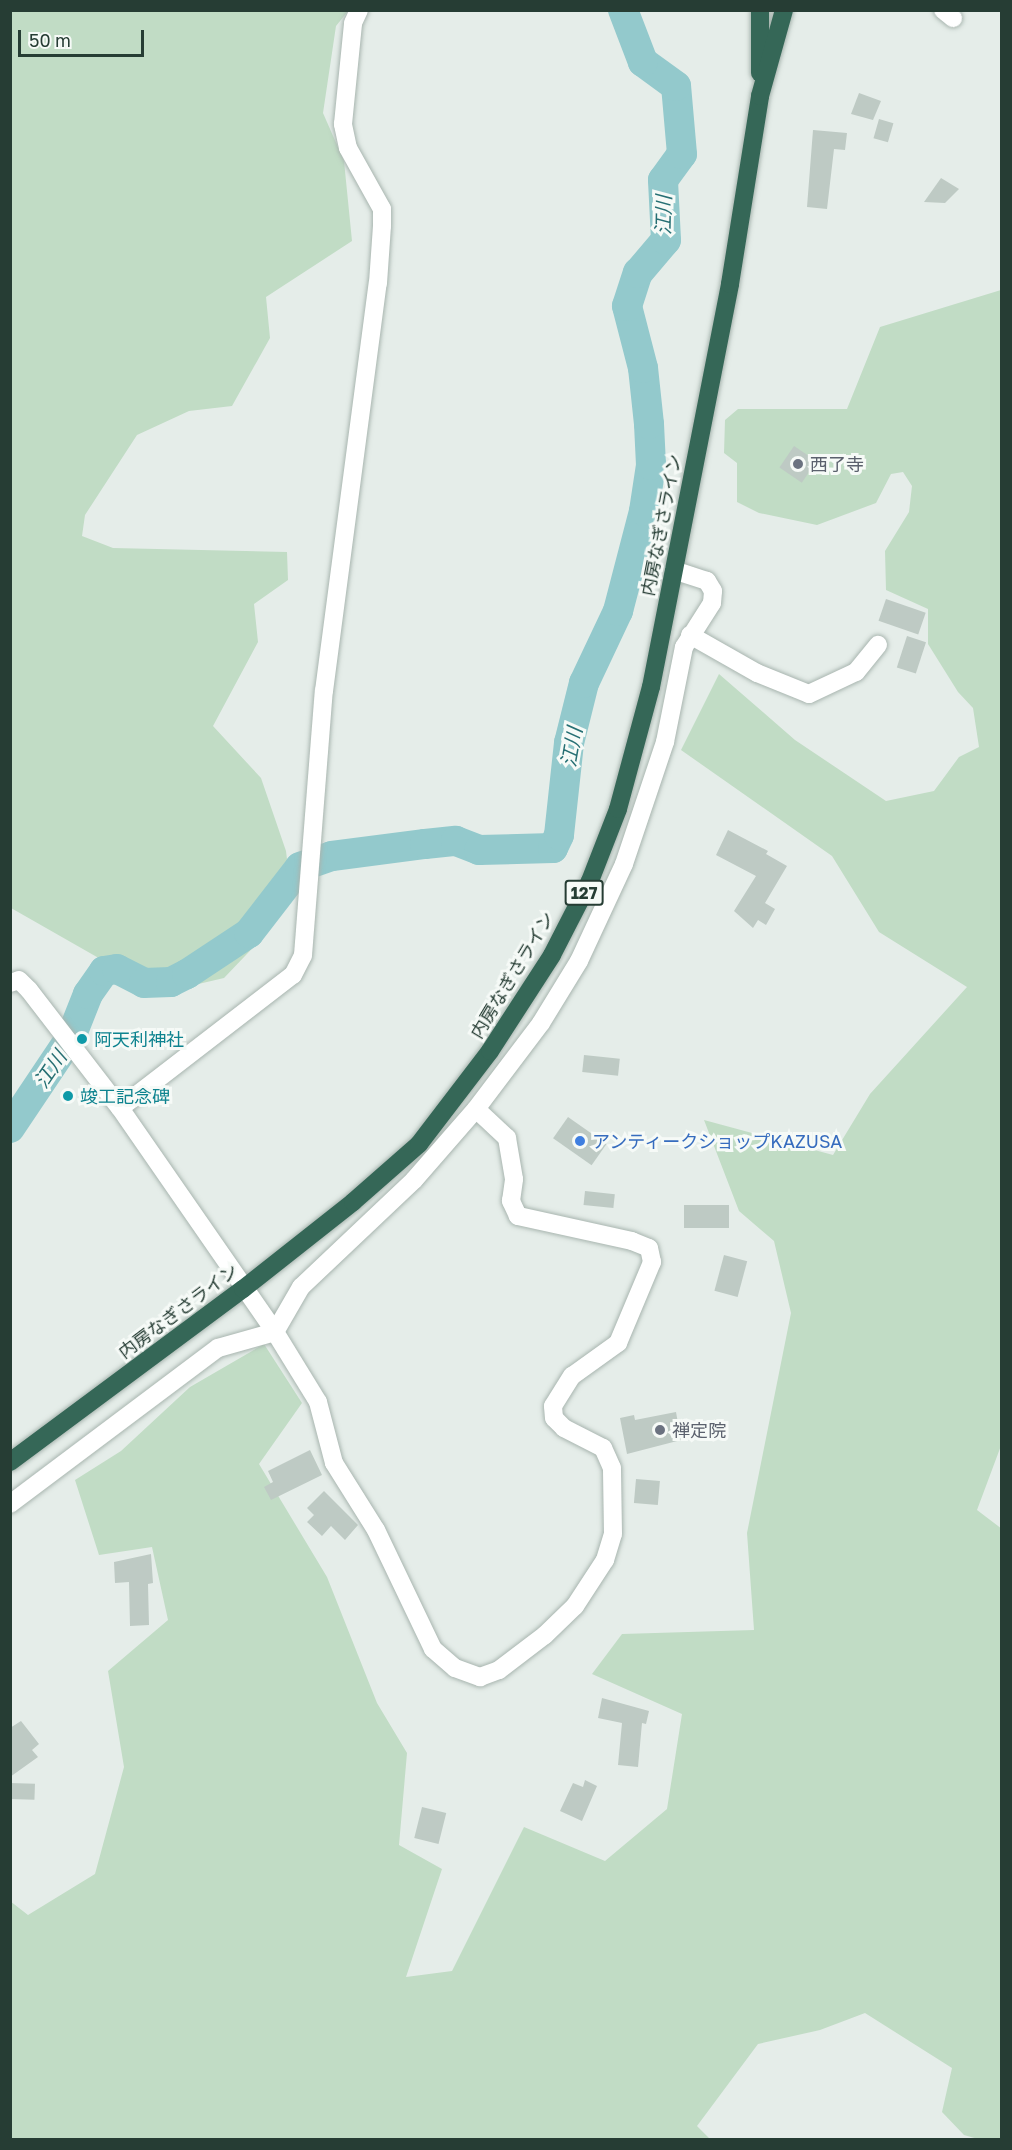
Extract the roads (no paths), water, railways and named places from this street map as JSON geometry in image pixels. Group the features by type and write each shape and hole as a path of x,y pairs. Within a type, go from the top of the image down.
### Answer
{"highway":[{"name":"内房なぎさライン","path":"760,10 760,96"},
{"name":"内房なぎさライン","path":"10,1462 243,1289 353,1202 419,1144 490,1051 552,954 590,881 618,809 651,687 730,284 760,96 784,10"}],"street":[{"path":"120,1108 294,975 303,955 324,691 378,283 382,226 382,209 348,148 343,124 353,23 359,10"},
{"path":"10,1504 218,1348 275,1332 301,1287 414,1180 476,1109 541,1023 601,916 656,774 684,647 712,603 713,591 701,578 674,570"},
{"path":"690,635 757,674 809,694 824,690 856,672 878,645"},
{"path":"10,983 19,980 29,990 120,1108 243,1289 275,1332 318,1402 334,1463 376,1530 433,1649 455,1668 480,1677 499,1670 575,1606 605,1560 613,1534 612,1468 603,1448 564,1428 554,1418 553,1406 572,1376 618,1343 652,1262 649,1248 632,1241 518,1216 511,1201 514,1179 507,1138 476,1109"}],"waterway":[{"name":"江川","path":"10,1128 71,1037 88,994 104,971 117,969 144,983 171,982 187,974 249,933 300,867 332,856 456,841 479,850 553,848 559,835 569,743 584,683 618,611 644,511 651,465 649,424 643,368 627,306 638,273 666,240 663,180 682,154 676,86 643,62 623,10"}],"place":[{"name":"西了寺","path":"798,464"},
{"name":"阿天利神社","path":"82,1039"},
{"name":"竣工記念碑","path":"68,1096"},
{"name":"アンティークショップKAZUSA","path":"580,1141"},
{"name":"禅定院","path":"660,1430"}]}
